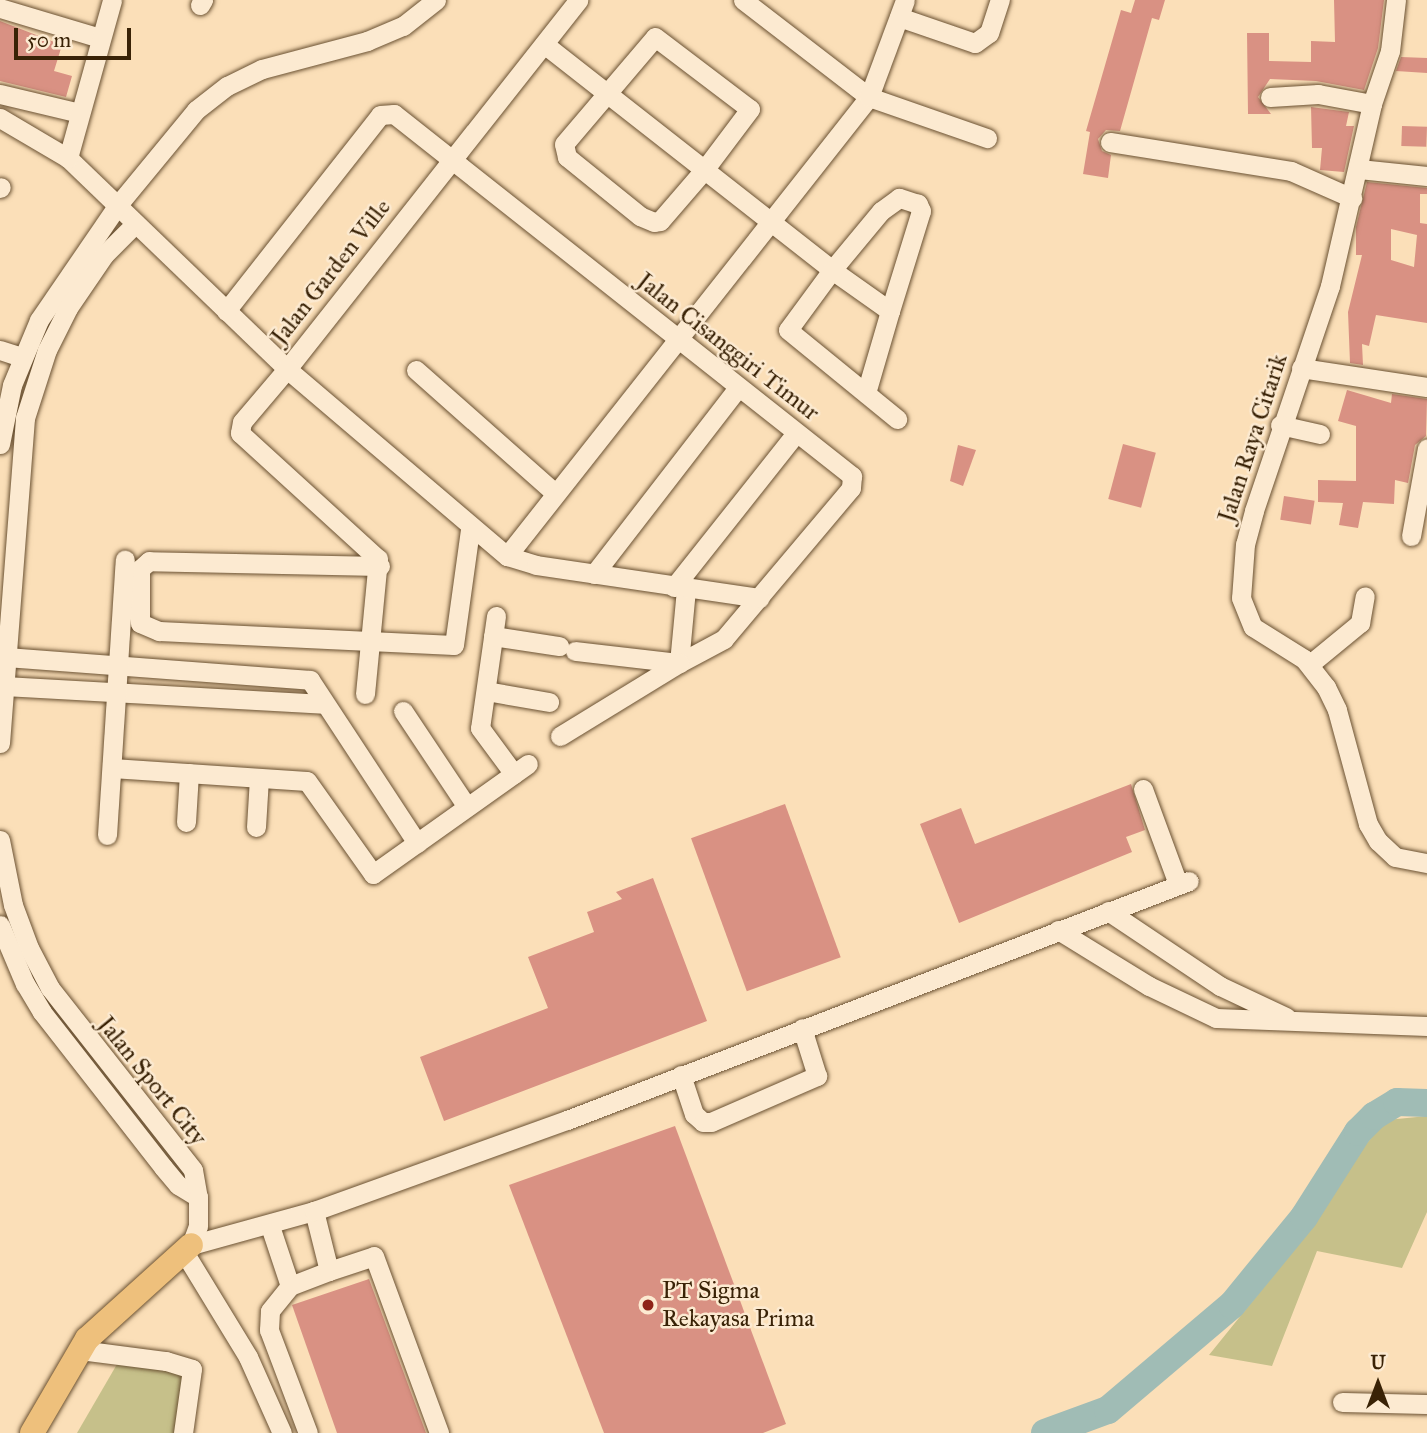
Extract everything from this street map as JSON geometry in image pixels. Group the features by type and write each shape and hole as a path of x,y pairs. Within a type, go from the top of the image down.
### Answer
{"main road":[{"path":"32,1433 80,1350 121,1304 159,1277 188,1248"}],"street":[{"path":"68,158 112,0"},
{"path":"0,444 6,382 56,291 117,206 196,110 227,86 262,69 367,41 402,26 436,0"},
{"name":"Jalan Garden Ville","path":"0,118 68,158 287,369 578,0"},
{"path":"743,0 869,97 987,138"},
{"path":"507,556 768,219 869,97 902,9 975,43 989,33 1000,0"},
{"name":"Jalan Raya Citarik","path":"1396,0 1390,51 1372,104 1330,286 1280,425 1245,544 1241,598 1253,627 1310,664 1337,710 1373,832 1395,857 1427,863"},
{"path":"13,7 100,38"},
{"path":"655,37 736,97 749,114 704,170 660,221 640,216 567,157 564,149 604,93 655,37"},
{"path":"544,44 832,270 890,312"},
{"path":"0,94 80,113"},
{"path":"1270,97 1318,94 1372,104"},
{"name":"Jalan Cisanggiri Timur","path":"226,311 380,115 394,114 677,337 854,481 760,598"},
{"path":"1110,142 1292,171 1352,198"},
{"path":"1359,169 1427,176"},
{"path":"866,393 921,211 911,199 899,198 881,211 832,270 788,330 866,393 897,418"},
{"path":"0,743 20,449 34,383 86,279 135,224"},
{"path":"0,350 22,357"},
{"path":"1301,368 1427,387"},
{"path":"365,694 369,640 380,566 374,553 242,437 242,422 287,369 470,529 507,556 594,574 760,598"},
{"path":"416,370 555,494"},
{"path":"594,574 738,388"},
{"path":"1280,425 1320,434"},
{"path":"679,663 680,588 796,433"},
{"path":"1410,536 1427,447"},
{"path":"380,566 149,561 140,569 139,616 146,628 454,645 470,529"},
{"path":"107,835 125,560"},
{"path":"1310,664 1360,623 1365,596"},
{"path":"560,736 679,663 724,639 760,598"},
{"path":"112,768 307,781 373,874 521,769 480,728 496,616"},
{"path":"493,636 679,663"},
{"path":"6,657 310,680 323,704 417,843"},
{"path":"4,685 323,704"},
{"path":"486,691 549,702"},
{"path":"402,711 467,807"},
{"path":"186,822 189,773"},
{"path":"256,827 259,778"},
{"path":"188,1248 314,1211 681,1075 1184,883 1143,789"},
{"name":"Jalan Sport City","path":"0,840 13,905 29,948 50,988 193,1170 198,1197"},
{"path":"1108,911 1220,985 1294,1020"},
{"name":"Jalan Sport City","path":"0,925 24,984 42,1012 178,1185 198,1197"},
{"path":"1058,930 1149,986 1216,1018 1427,1026"},
{"path":"681,1075 694,1114 703,1122 711,1122 817,1076 802,1028"},
{"path":"188,1248 198,1226 198,1197"},
{"path":"314,1211 329,1271"},
{"path":"270,1226 290,1286"},
{"path":"188,1248 248,1357 282,1433"},
{"path":"308,1433 269,1330 270,1311 290,1286 374,1256 439,1433"},
{"path":"80,1350 166,1361 192,1369 183,1433"},
{"path":"1342,1402 1427,1404"}],"shaded area":[{"path":"1427,1116 1427,1212 1402,1268 1317,1251 1272,1366 1209,1355 1297,1246 1352,1160 1387,1120"},
{"path":"127,1347 202,1368 190,1433 77,1433"}],"building":[{"path":"1135,0 1165,0 1159,20 1152,18 1120,131 1106,130 1098,139 1102,151 1111,155 1108,178 1083,174 1090,132 1086,131 1121,10 1131,13"},
{"path":"1334,0 1384,0 1378,48 1364,90 1316,81 1270,79 1258,97 1271,114 1248,114 1247,33 1269,33 1269,61 1311,62 1311,41 1335,42"},
{"path":"0,21 62,45 54,71 72,76 66,97 0,81"},
{"path":"1401,57 1427,58 1427,73 1396,71"},
{"path":"1311,107 1349,112 1346,126 1354,126 1344,172 1320,170 1322,148 1312,148"},
{"path":"1402,126 1427,127 1426,147 1401,146"},
{"path":"1367,182 1427,188 1427,194 1420,194 1420,223 1427,224 1427,323 1376,315 1369,346 1362,344 1363,365 1350,363 1348,312 1362,255 1356,255 1356,227","holes":["1391,229 1417,235 1414,267 1391,260"]},
{"path":"1347,390 1391,403 1392,394 1427,399 1426,436 1415,445 1408,483 1395,480 1394,504 1363,502 1358,528 1339,525 1343,503 1318,502 1318,480 1356,481 1356,426 1338,421"},
{"path":"1123,444 1156,453 1141,508 1108,499"},
{"path":"958,445 976,450 963,486 950,481"},
{"path":"1284,496 1315,501 1311,525 1280,520"},
{"path":"1131,784 1145,830 1126,837 1132,852 959,923 920,824 961,808 975,844"},
{"path":"785,804 841,957 747,991 691,838"},
{"path":"653,878 707,1021 444,1121 420,1057 548,1008 528,957 594,932 587,912 622,899 616,892"},
{"name":"PT Sigma Rekayasa Prima","path":"675,1126 786,1424 763,1433 604,1433 509,1185"},
{"path":"369,1279 426,1433 337,1433 292,1305"}],"waterway":[{"path":"1045,1433 1108,1410 1232,1305 1304,1217 1358,1132 1374,1116 1397,1102 1427,1103"}],"place":[{"name":"PT Sigma Rekayasa Prima","path":"648,1305"}]}
